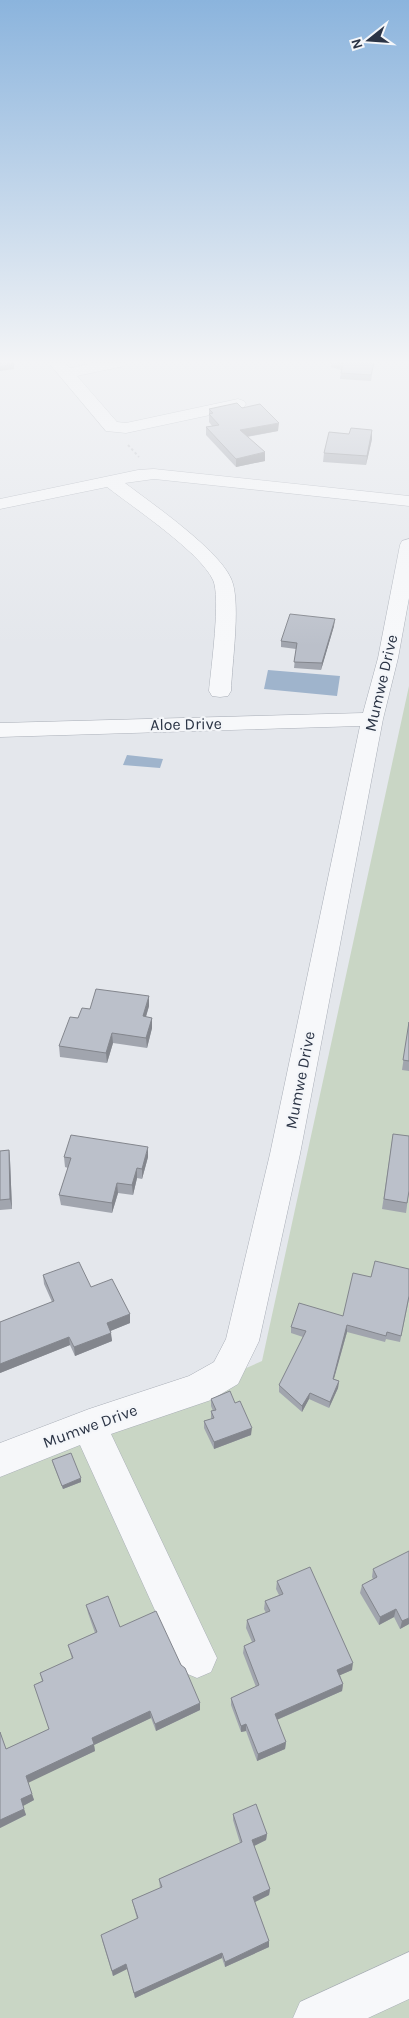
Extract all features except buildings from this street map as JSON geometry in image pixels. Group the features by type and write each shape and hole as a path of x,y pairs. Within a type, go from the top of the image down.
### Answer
{"street":[{"path":"0,504 138,475 154,474 409,500"},
{"path":"111,481 206,556 223,581 226,597 220,690"},
{"name":"Mumwe Drive","path":"0,1460 88,1425 199,1389 226,1373 242,1341 286,1154 372,719 388,658 409,545"},
{"name":"Aloe Drive","path":"0,730 372,719"},
{"path":"88,1425 197,1658"},
{"path":"316,2018 409,1975"}],"path":[{"path":"139,457 154,474"}],"green space":[{"path":"409,686 409,2018 0,2018 0,1477 262,1361"}],"water":[{"path":"268,670 340,676 337,696 264,689"},
{"path":"127,755 163,759 160,768 123,765"}]}
